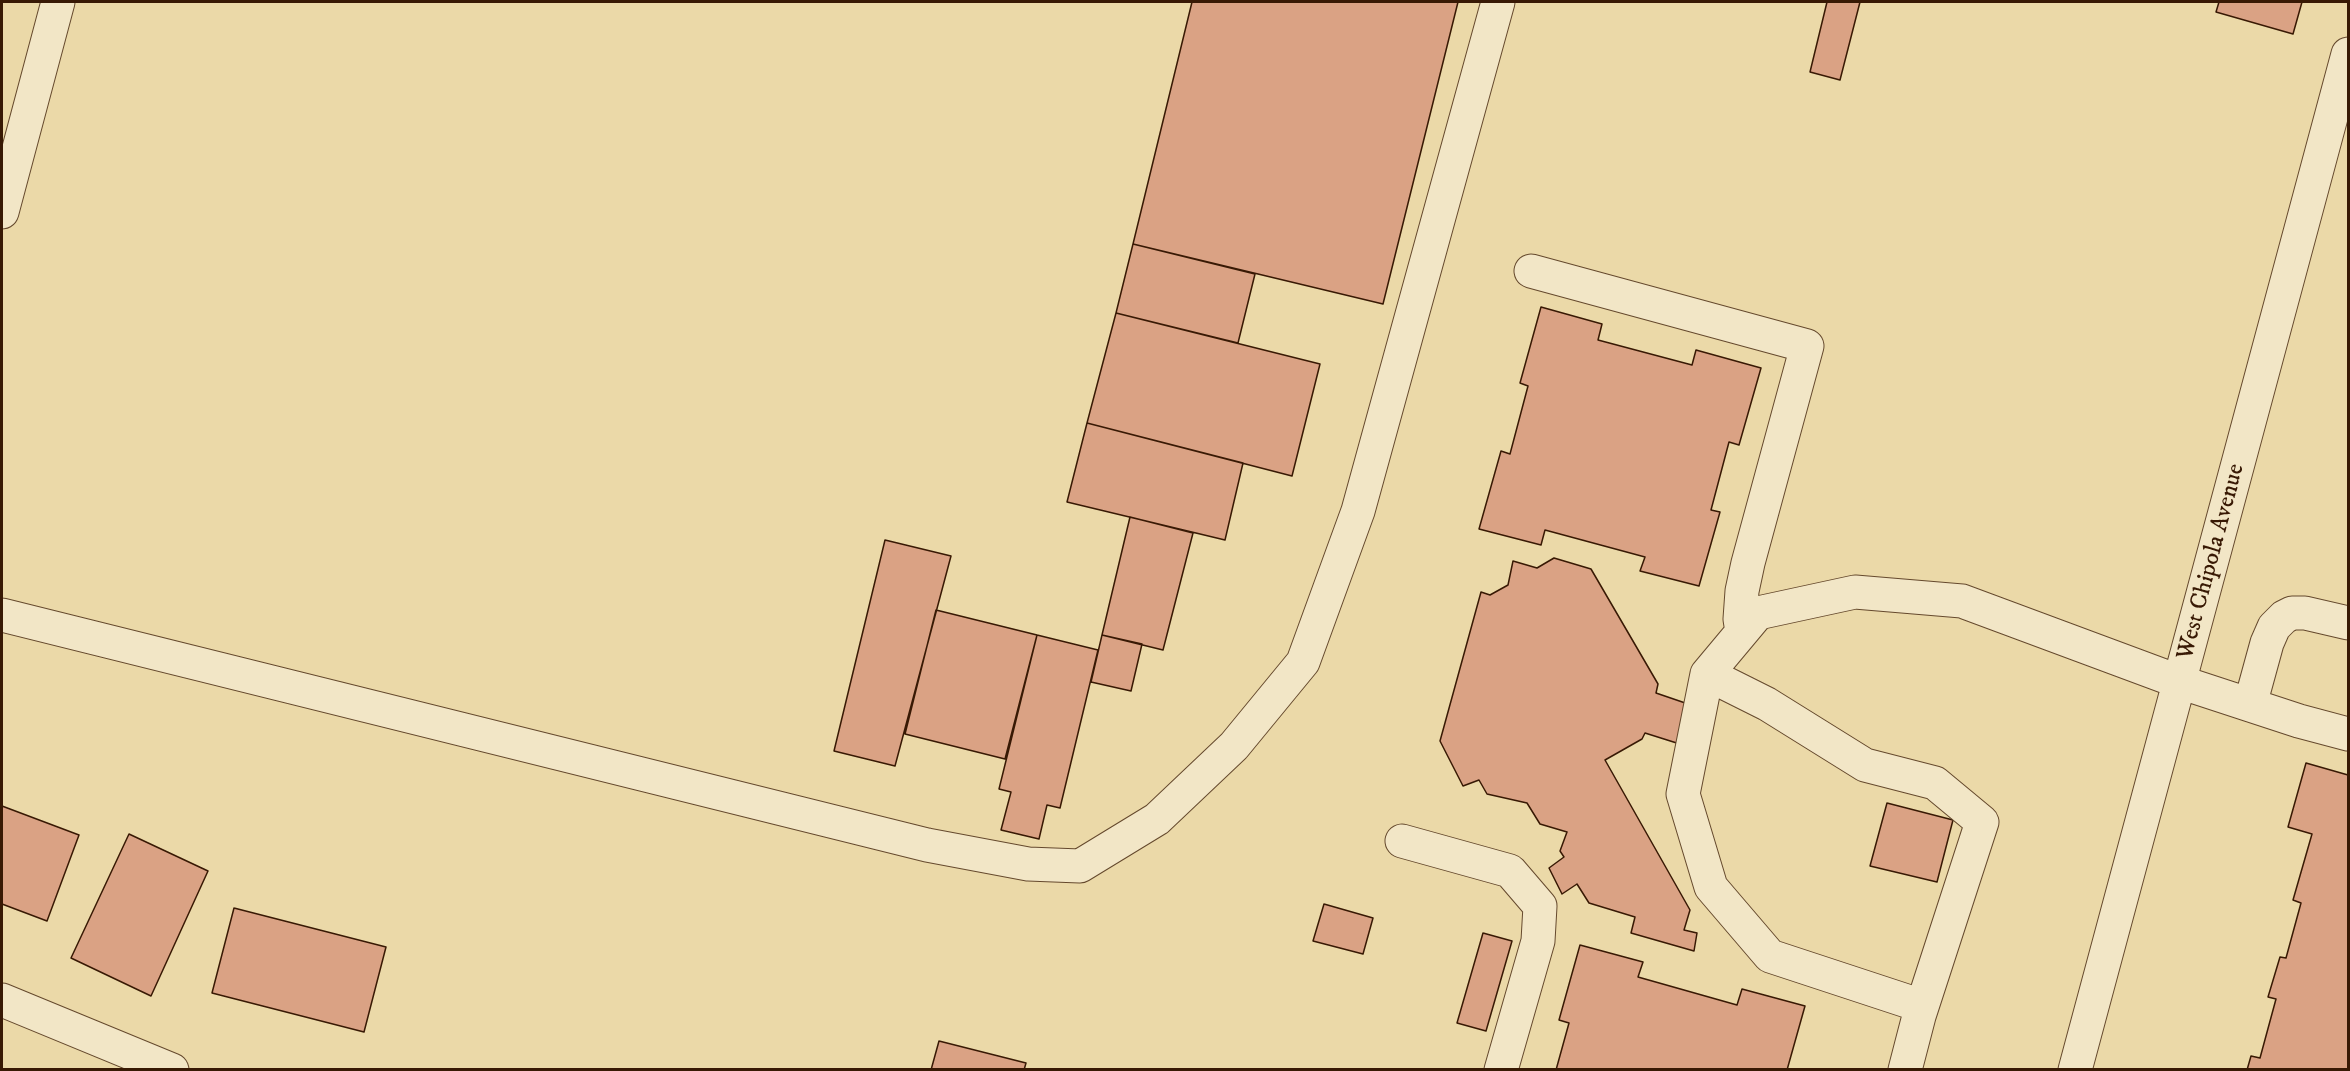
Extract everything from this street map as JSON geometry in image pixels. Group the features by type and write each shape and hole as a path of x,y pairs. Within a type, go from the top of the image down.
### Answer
{"street":[{"path":"2,212 58,2"},
{"path":"2,615 927,845 1028,864 1080,866 1157,819 1234,746 1303,662 1358,512 1498,2"},
{"name":"West Chipola Avenue","path":"2075,1070 2349,54"},
{"path":"1531,271 1807,346 1748,563 1742,591 1740,619 1742,632"},
{"path":"1922,1006 1770,956 1711,887 1683,794 1707,674 1758,613 1856,592 1962,601 2180,682 2349,734"},
{"path":"2250,705 2267,643 2274,627 2284,617 2292,613 2305,612 2349,623"},
{"path":"1707,674 1767,704 1865,765 1935,783 1982,822 1922,1006 1905,1070"},
{"path":"1402,841 1510,871 1540,906 1538,941 1501,1070"},
{"path":"2,1000 172,1070"}],"building":[{"path":"1192,2 1458,2 1383,304 1133,244"},
{"path":"1827,2 1860,2 1840,80 1810,72"},
{"path":"2219,2 2302,2 2293,34 2216,12"},
{"path":"1133,244 1255,274 1238,343 1116,313"},
{"path":"1541,307 1602,324 1598,340 1692,365 1696,350 1761,368 1739,445 1729,442 1711,510 1720,512 1699,586 1640,571 1645,557 1545,530 1541,545 1479,529 1501,451 1510,454 1528,386 1520,383"},
{"path":"1116,313 1320,364 1292,476 1087,423"},
{"path":"1087,423 1243,463 1225,540 1067,502"},
{"path":"1130,517 1193,533 1163,650 1102,635"},
{"path":"885,540 951,556 895,766 834,751"},
{"path":"1554,558 1591,569 1658,684 1656,693 1694,706 1683,745 1645,733 1642,739 1605,760 1690,910 1684,930 1697,933 1694,951 1631,933 1635,917 1589,903 1577,884 1562,894 1549,868 1564,857 1560,851 1567,832 1540,824 1527,803 1487,794 1479,780 1463,786 1440,741 1481,592 1490,595 1508,585 1513,561 1537,568"},
{"path":"936,610 1037,635 1005,759 905,734"},
{"path":"1037,635 1098,650 1060,808 1047,805 1039,839 1001,830 1011,792 999,789"},
{"path":"1102,635 1142,644 1131,691 1091,682"},
{"path":"2306,763 2348,775 2348,1070 2247,1070 2251,1056 2260,1058 2276,999 2268,997 2280,957 2286,958 2301,903 2293,900 2312,834 2288,827"},
{"path":"1887,803 1953,820 1937,882 1870,866"},
{"path":"2,806 79,835 47,921 2,904"},
{"path":"129,834 208,871 151,996 71,958"},
{"path":"1324,904 1373,918 1363,954 1313,941"},
{"path":"234,908 386,947 364,1032 212,993"},
{"path":"1483,933 1512,941 1486,1031 1457,1023"},
{"path":"1580,945 1643,962 1638,977 1737,1005 1742,989 1805,1006 1787,1070 1556,1070 1569,1023 1559,1020"},
{"path":"939,1041 1026,1063 1024,1070 931,1070"}]}
